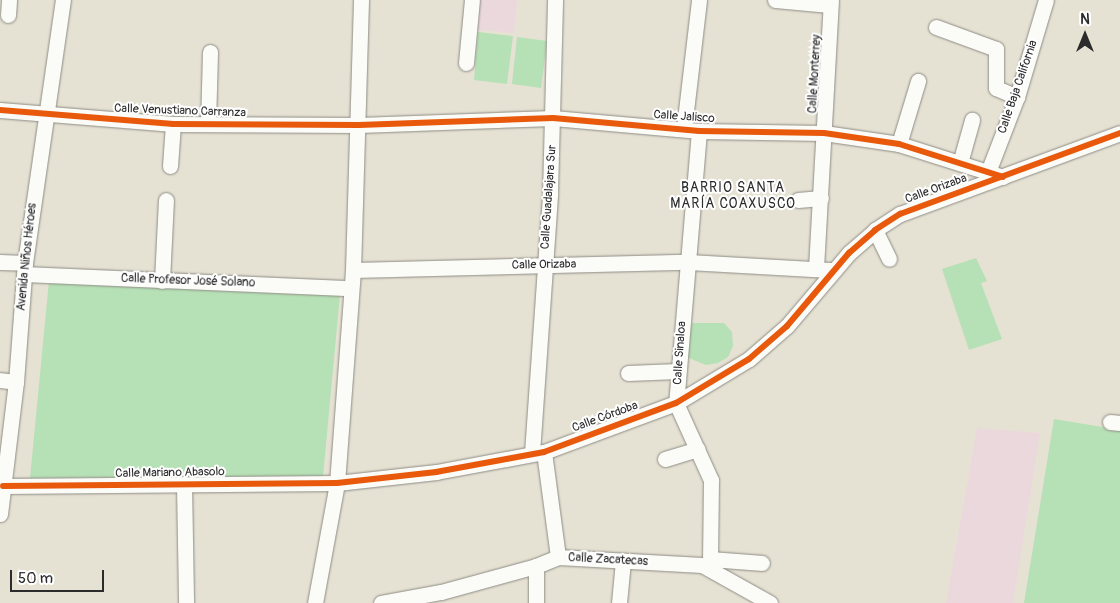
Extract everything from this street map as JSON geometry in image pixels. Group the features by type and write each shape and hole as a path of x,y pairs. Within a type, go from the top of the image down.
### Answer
{"street":[{"name":"Avenida Niños Héroes","path":"0,514 16,382 24,269 63,0"},
{"path":"315,603 337,483 353,270 359,125 361,0"},
{"path":"466,63 472,0"},
{"name":"Calle Guadalajara Sur","path":"555,0 553,118 544,265 538,452 558,557"},
{"name":"Calle Sinaloa","path":"699,0 687,262 676,403 714,492 711,563"},
{"path":"775,0 831,2"},
{"name":"Calle Baja California","path":"988,172 1017,97 1046,0"},
{"name":"Calle Monterrey","path":"816,268 831,2"},
{"path":"936,27 996,49 996,88 1017,97"},
{"path":"208,124 210,52"},
{"path":"899,144 918,81"},
{"name":"Calle Venustiano Carranza","path":"0,110 173,124 359,125"},
{"name":"Calle Jalisco","path":"359,125 553,118 692,130 824,133 899,144 1003,177"},
{"path":"960,163 972,120"},
{"path":"170,166 173,124"},
{"name":"Calle Orizaba","path":"353,270 687,262 831,270 875,230 933,201 1120,133"},
{"path":"798,200 821,198"},
{"path":"162,281 166,200"},
{"path":"875,230 889,260"},
{"name":"Calle Profesor José Solano","path":"0,262 24,269 162,281 351,288"},
{"name":"Calle Córdoba","path":"337,483 436,472 538,452 676,403 749,359 787,326 831,270"},
{"path":"628,373 678,371"},
{"path":"0,380 16,382"},
{"path":"665,458 697,449"},
{"name":"Calle Mariano Abasolo","path":"3,486 337,483"},
{"path":"184,484 186,603"},
{"name":"Calle Zacatecas","path":"380,603 441,592 536,566 558,557 711,563 751,599 770,603"},
{"path":"619,603 623,561"},
{"path":"711,563 762,564"},
{"path":"536,566 536,603"}],"shaded area":[{"path":"475,0 517,0 514,33 473,29"},
{"path":"977,428 1040,433 1013,603 946,603"}],"green space":[{"path":"478,32 513,36 507,84 474,80"},
{"path":"517,37 547,41 541,88 512,84"},
{"path":"976,258 987,281 981,283 1002,339 969,350 942,269"},
{"path":"49,281 340,295 323,476 30,478"},
{"path":"692,323 724,323 732,332 733,346 728,357 718,363 706,365 689,358 684,351"},
{"path":"1054,419 1120,430 1120,603 1024,603"}],"cycle path":[{"path":"0,110 173,124 359,125 553,118 699,131 824,133 899,144 1003,177"},
{"path":"3,486 337,483 436,472 544,452 676,403 749,359 787,326 849,253 875,230 900,214 1120,133"}],"district":[{"name":"BARRIO SANTA MARÍA COAXUSCO","path":"733,196"}]}
